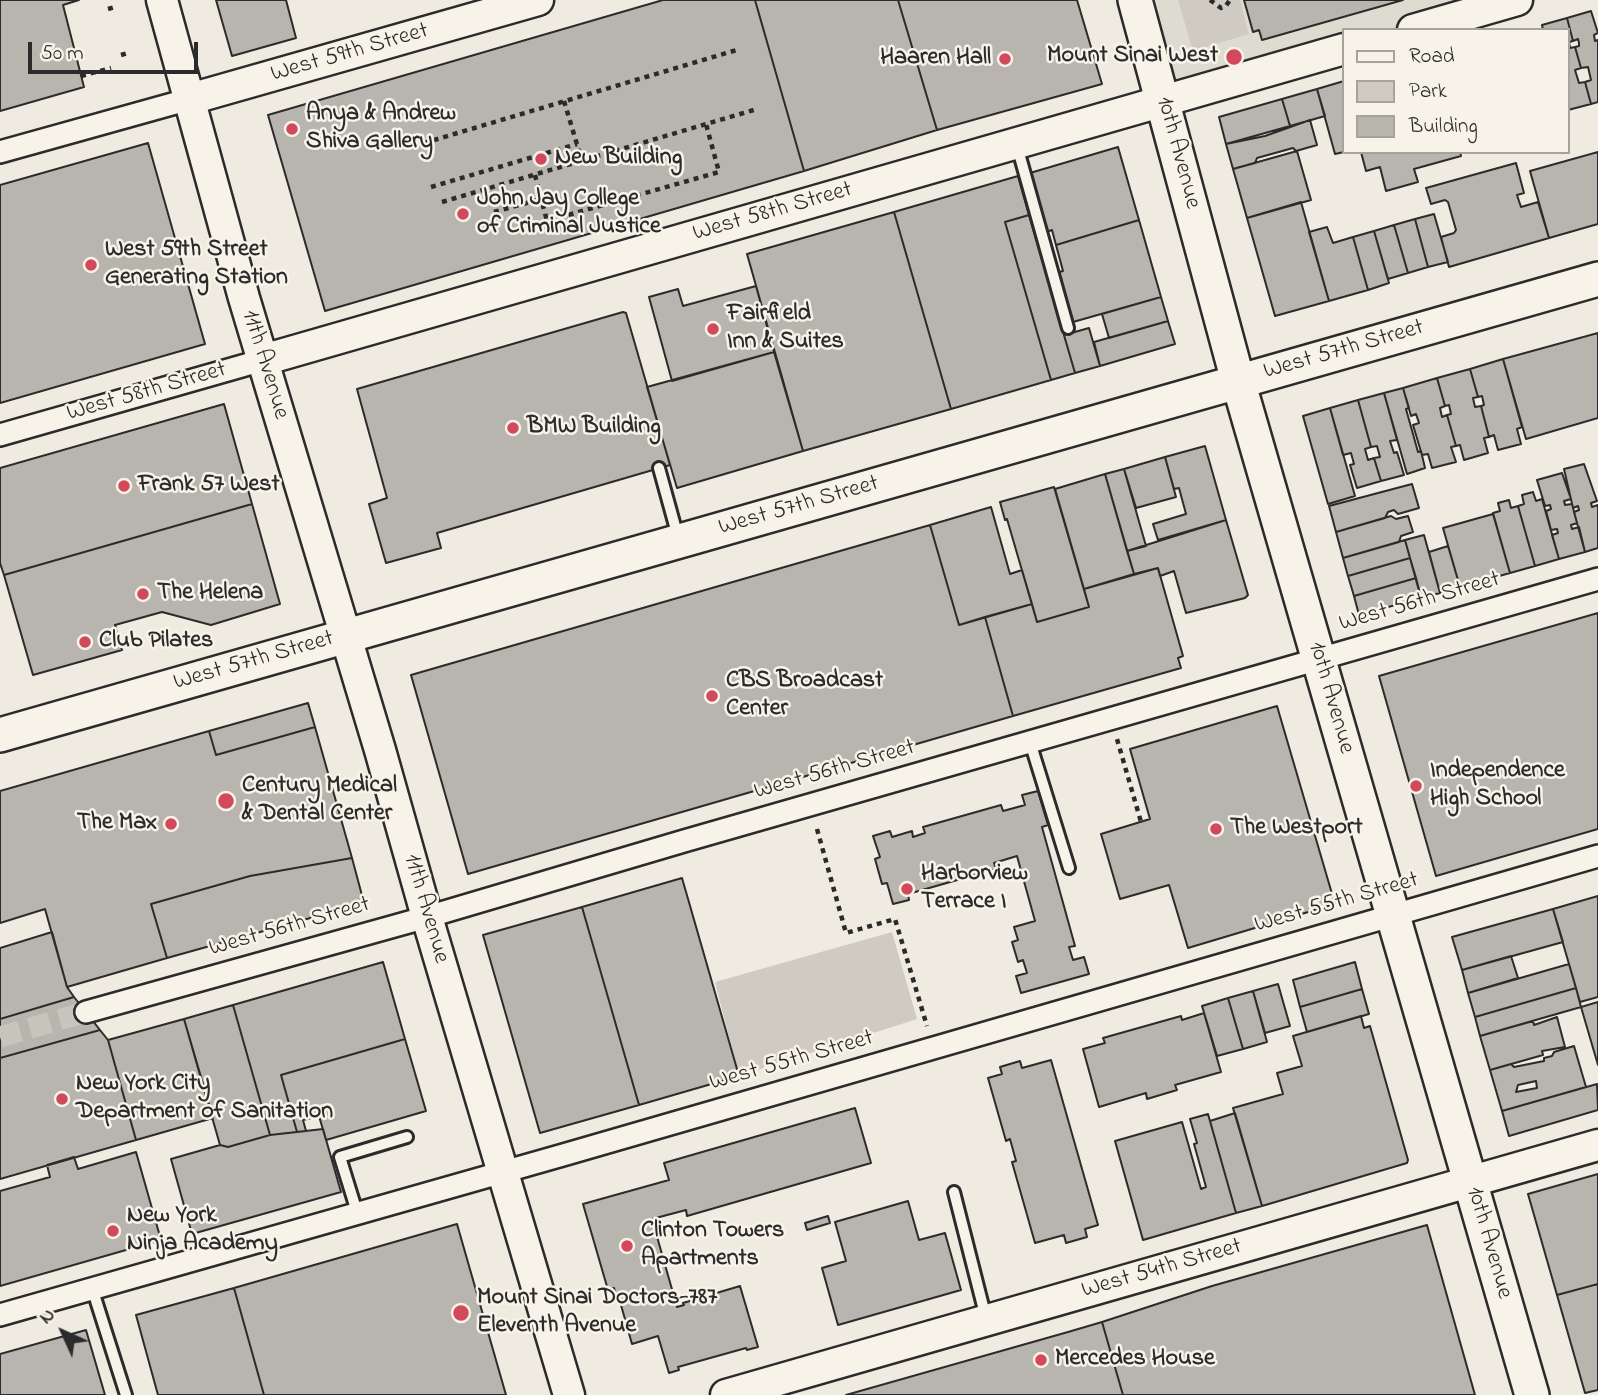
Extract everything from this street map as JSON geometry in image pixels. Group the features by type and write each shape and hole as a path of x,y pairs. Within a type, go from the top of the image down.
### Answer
{"main road":[{"name":"11th Avenue","path":"162,0 227,238 569,1395"},
{"name":"West 59th Street","path":"190,99 538,0"},
{"name":"10th Avenue","path":"1135,0 1238,381 1532,1395"},
{"path":"1420,28 1517,0"},
{"name":"West 58th Street","path":"264,359 1342,51"},
{"name":"West 57th Street","path":"0,735 1598,279"},
{"name":"West 54th Street","path":"726,1395 1598,1145"}],"street":[{"name":"West 59th Street","path":"0,152 190,99"},
{"name":"West 58th Street","path":"0,435 264,359"},
{"name":"West 56th Street","path":"86,1012 427,917 1598,579"},
{"name":"West 55th Street","path":"0,1315 1598,856"}],"lane":[{"path":"1016,143 1068,328"},
{"path":"659,468 679,541"},
{"path":"1030,742 1069,868"},
{"path":"357,1212 340,1157 407,1137"},
{"path":"954,1192 986,1320"},
{"path":"92,1288 126,1395"}],"path":[{"path":"1210,0 1221,8 1230,0"},
{"path":"108,9 115,7"},
{"path":"425,143 740,49"},
{"path":"121,55 128,53"},
{"path":"81,76 111,68"},
{"path":"564,101 582,161"},
{"path":"442,202 757,109"},
{"path":"534,175 547,221 719,172 706,124"},
{"path":"431,187 577,144"},
{"path":"494,212 541,199"},
{"path":"1118,751 1141,822"},
{"path":"817,829 846,933 895,919 927,1026"}],"shaded area":[{"name":"Mount Sinai West","path":"1135,0 1517,0 1420,28 1342,28 1342,50 1163,101"}],"green space":[{"path":"1178,0 1240,0 1249,34 1193,51"},
{"path":"892,932 917,1019 739,1076 715,982"}],"building":[{"path":"0,0 79,0 63,5 84,87 0,111"},
{"path":"216,0 286,0 296,38 232,56"},
{"name":"John Jay College of Criminal Justice","path":"663,0 755,0 804,171 325,311 268,115"},
{"path":"755,0 898,0 937,130 804,171"},
{"name":"Haaren Hall","path":"898,0 1077,0 1102,84 937,130"},
{"path":"1244,0 1403,0 1262,40 1259,30 1253,32"},
{"path":"1591,11 1598,33 1594,35 1595,41 1598,40 1598,102 1591,104 1585,82 1591,80 1588,67 1581,68 1575,47 1579,46 1578,39 1573,41 1567,18"},
{"path":"1567,18 1570,28 1543,28 1542,25"},
{"path":"1575,47 1581,68 1575,70 1579,83 1585,82 1591,104 1570,109 1570,48"},
{"path":"1342,82 1342,152 1335,154 1317,89"},
{"path":"1317,89 1325,116 1290,126 1282,99"},
{"path":"1282,99 1290,126 1226,144 1219,117"},
{"path":"1310,120 1317,145 1296,151 1293,148 1257,158 1255,163 1233,169 1226,144 1265,136"},
{"name":"West 59th Street Generating Station","path":"148,143 205,344 0,403 0,185"},
{"path":"1118,147 1139,220 1056,245 1052,230 1046,232 1030,173"},
{"path":"1297,151 1311,200 1247,218 1233,169"},
{"path":"1598,152 1598,224 1549,238 1530,171"},
{"path":"1362,154 1461,156 1414,169 1418,182 1386,191 1380,167 1366,171"},
{"path":"1516,163 1524,193 1517,195 1521,207 1538,202 1549,238 1449,267 1441,237 1456,230 1448,202 1445,200 1431,204 1426,188"},
{"path":"1018,176 1029,215 1005,222 1051,380 951,409 894,212"},
{"path":"1301,202 1329,301 1275,316 1247,218"},
{"path":"894,212 951,409 803,451 747,254"},
{"path":"1434,214 1448,262 1428,267 1415,219"},
{"path":"1029,215 1075,373 1051,380 1005,222"},
{"path":"1415,219 1428,267 1408,273 1394,225"},
{"path":"1139,220 1161,297 1073,322 1059,272 1063,271 1056,245"},
{"path":"1394,225 1408,273 1388,279 1374,231"},
{"path":"1327,227 1333,243 1353,237 1368,290 1329,301 1309,232"},
{"path":"1374,231 1389,283 1368,290 1353,237"},
{"name":"Fairfield Inn & Suites","path":"756,286 774,352 672,381 649,297 678,289 683,306"},
{"path":"1161,297 1168,321 1109,338 1102,314"},
{"name":"BMW Building","path":"626,313 670,465 437,533 441,548 386,563 369,504 387,498 357,389"},
{"path":"1168,321 1175,344 1100,366 1094,342"},
{"path":"1089,328 1100,366 1075,373 1064,335"},
{"path":"1598,333 1598,418 1526,439 1503,359"},
{"path":"774,352 803,451 677,488 647,387"},
{"path":"1503,359 1522,427 1517,429 1521,444 1498,450 1494,435 1489,437 1481,406 1484,405 1482,396 1478,397 1470,369"},
{"path":"1470,369 1478,397 1473,398 1475,407 1481,406 1489,437 1484,438 1488,453 1464,460 1460,445 1456,446 1447,415 1451,414 1449,405 1445,406 1437,378"},
{"path":"1437,378 1445,406 1440,408 1442,417 1447,415 1456,446 1451,447 1456,462 1432,468 1428,454 1422,455 1413,425 1419,423 1416,414 1411,416 1403,388"},
{"path":"1403,388 1409,408 1406,409 1425,468 1407,474 1384,393"},
{"path":"1384,393 1397,440 1390,441 1394,453 1397,452 1404,475 1381,481 1374,458 1380,457 1377,446 1371,447 1358,400"},
{"path":"1358,400 1371,447 1365,449 1368,460 1374,458 1381,481 1357,488 1350,465 1354,464 1351,453 1343,455 1330,408"},
{"name":"Frank 57 West","path":"224,404 252,504 4,575 0,563 0,468"},
{"path":"1330,408 1355,496 1328,504 1303,416"},
{"path":"1205,446 1226,520 1158,540 1153,524 1186,514 1179,488 1174,489 1165,457"},
{"path":"1165,457 1176,497 1136,508 1124,469"},
{"path":"1584,464 1597,501 1591,503 1592,507 1598,505 1598,548 1585,552 1574,512 1579,510 1578,506 1573,508 1564,469"},
{"path":"1124,469 1146,546 1127,551 1105,474"},
{"path":"1562,473 1571,499 1564,501 1565,505 1572,504 1577,523 1571,525 1572,529 1579,527 1585,552 1559,559 1552,535 1558,533 1557,529 1551,530 1546,511 1551,509 1550,505 1545,506 1537,480"},
{"path":"1105,474 1134,574 1084,589 1055,489"},
{"path":"1412,484 1419,508 1398,514 1394,510 1388,512 1385,518 1336,532 1329,506"},
{"path":"1054,487 1089,607 1037,622 1000,502"},
{"path":"1533,492 1536,501 1542,499 1559,559 1535,566 1518,506 1524,504 1522,495"},
{"path":"1509,500 1511,508 1518,506 1535,566 1510,573 1493,513 1500,511 1498,503"},
{"name":"The Helena","path":"252,504 280,604 211,625 162,612 115,625 122,650 33,675 4,575"},
{"path":"991,507 1010,574 1022,570 1032,604 959,625 930,525"},
{"path":"1493,514 1510,573 1460,587 1443,528"},
{"path":"1391,516 1396,519 1408,516 1413,532 1401,536 1399,542 1343,558 1336,532"},
{"path":"1226,520 1248,595 1245,598 1186,613 1174,571 1160,576 1158,568 1134,574 1127,551"},
{"name":"CBS Broadcast Center","path":"930,525 959,625 985,617 1013,716 468,874 411,675"},
{"path":"1424,535 1440,593 1421,598 1405,540"},
{"path":"1405,540 1410,558 1348,576 1343,558"},
{"path":"1448,546 1460,587 1440,593 1429,552"},
{"path":"1410,558 1416,578 1354,596 1348,576"},
{"path":"1158,568 1183,656 1178,658 1181,668 1013,716 985,617 1032,604 1037,622 1089,607 1084,589"},
{"path":"1416,578 1421,598 1359,615 1354,596"},
{"path":"1598,613 1598,829 1436,876 1379,676"},
{"path":"308,703 315,727 216,755 209,731"},
{"name":"The Westport","path":"1277,706 1335,904 1188,948 1169,885 1120,899 1101,834 1150,819 1130,749"},
{"name":"The Max","path":"315,727 352,858 250,876 151,904 167,958 67,987 45,909 0,923 0,791 209,731 216,755"},
{"name":"Harborview Terrace I","path":"1038,791 1048,825 1042,827 1075,946 1069,947 1073,960 1084,957 1089,974 1021,993 1016,976 1027,973 1023,960 1018,962 1012,942 1018,940 1014,927 1035,921 1017,856 994,863 996,869 908,894 909,900 893,904 887,883 882,884 875,859 880,857 873,836 890,831 892,837 912,831 913,837 925,833 923,827 1001,805 1003,811 1025,805 1022,795"},
{"path":"352,858 364,903 167,958 151,904 250,876"},
{"path":"682,878 739,1076 639,1105 582,907"},
{"path":"1598,896 1598,997 1580,1002 1553,909"},
{"path":"582,907 639,1105 540,1133 483,935"},
{"path":"1553,909 1563,942 1462,970 1452,937"},
{"name":"New York City Department of Sanitation","path":"52,932 67,987 74,997 0,1019 0,948"},
{"path":"1511,956 1518,978 1468,993 1462,970"},
{"path":"383,962 405,1039 281,1075 297,1132 270,1135 233,1005"},
{"path":"1355,962 1362,989 1300,1007 1293,980"},
{"path":"1569,964 1576,988 1475,1017 1468,993"},
{"path":"1278,984 1290,1026 1265,1033 1253,991"},
{"path":"1576,988 1581,1007 1480,1036 1475,1017"},
{"path":"1362,989 1369,1014 1307,1032 1300,1007"},
{"path":"1253,991 1267,1042 1243,1049 1228,998"},
{"path":"74,997 100,1030 0,1058 0,1019"},
{"path":"1228,998 1243,1049 1217,1056 1202,1006"},
{"path":"1598,1002 1598,1065 1581,1007"},
{"path":"233,1005 270,1135 228,1147 220,1145 184,1019"},
{"path":"1204,1013 1221,1072 1175,1085 1177,1090 1147,1099 1146,1093 1099,1107 1083,1049 1105,1043 1103,1038 1181,1016 1182,1020"},
{"path":"1361,1016 1364,1028 1370,1026 1407,1163 1262,1206 1233,1108 1283,1094 1277,1073 1302,1066 1293,1036"},
{"path":"1557,1017 1565,1047 1542,1051 1543,1055 1490,1070 1480,1036 1533,1021 1534,1025"},
{"path":"184,1019 213,1118 136,1140 108,1040"},
{"name":"New York City Department of Sanitation","path":"100,1030 108,1040 136,1140 0,1179 0,1058"},
{"path":"405,1039 426,1111 326,1140 319,1116 303,1120 306,1131 297,1132 281,1075"},
{"path":"1574,1046 1586,1087 1502,1111 1490,1070 1511,1064 1514,1067 1544,1061 1544,1058 1552,1056 1554,1052","holes":["1536,1081 1537,1088 1516,1092 1518,1085"]},
{"path":"1051,1060 1098,1225 1085,1229 1087,1237 1066,1243 1064,1235 1035,1243 1012,1162 1016,1161 1010,1139 1006,1141 988,1078 1002,1074 1000,1067 1020,1061 1022,1068"},
{"path":"1597,1084 1598,1110 1509,1136 1502,1111"},
{"name":"Clinton Towers Apartments","path":"855,1108 871,1163 687,1216 686,1210 652,1219 677,1307 740,1286 758,1347 678,1367 679,1370 669,1373 658,1336 632,1344 619,1298 614,1288 608,1290 583,1204 669,1180 664,1163"},
{"path":"1235,1113 1262,1206 1236,1213 1210,1121"},
{"path":"1208,1114 1236,1213 1143,1240 1115,1141 1182,1122 1201,1189 1206,1187 1190,1119"},
{"path":"323,1129 341,1192 192,1234 171,1159 270,1135"},
{"path":"136,1152 161,1240 0,1286 0,1191 50,1177 47,1165 74,1157 78,1169"},
{"path":"1598,1174 1598,1284 1557,1295 1528,1194"},
{"path":"908,1201 919,1240 945,1233 961,1290 838,1325 822,1268 846,1261 835,1222"},
{"path":"828,1216 830,1223 807,1230 805,1223"},
{"path":"457,1224 506,1395 264,1395 234,1288"},
{"path":"1427,1225 1475,1395 1123,1395 1102,1322 1212,1286"},
{"path":"1598,1284 1598,1390 1585,1393 1557,1295"},
{"path":"234,1288 264,1395 158,1395 136,1315"},
{"name":"Mercedes House","path":"1102,1322 1123,1395 846,1395 1068,1332"},
{"path":"86,1330 105,1395 0,1395 0,1354"}],"tunnel":[{"path":"0,1037 86,1012"}],"place":[{"name":"Mount Sinai West","path":"1234,57"},
{"name":"Haaren Hall","path":"1005,59"},
{"name":"Anya & Andrew Shiva Gallery","path":"292,129"},
{"name":"New Building","path":"541,159"},
{"name":"John Jay College of Criminal Justice","path":"463,214"},
{"name":"West 59th Street Generating Station","path":"91,265"},
{"name":"Fairfield Inn & Suites","path":"713,329"},
{"name":"BMW Building","path":"513,428"},
{"name":"Frank 57 West","path":"124,486"},
{"name":"The Helena","path":"143,594"},
{"name":"Club Pilates","path":"85,642"},
{"name":"CBS Broadcast Center","path":"712,696"},
{"name":"Independence High School","path":"1416,786"},
{"name":"Century Medical & Dental Center","path":"226,801"},
{"name":"The Max","path":"171,824"},
{"name":"The Westport","path":"1216,829"},
{"name":"Harborview Terrace I","path":"907,889"},
{"name":"New York City Department of Sanitation","path":"62,1099"},
{"name":"New York Ninja Academy","path":"113,1231"},
{"name":"Clinton Towers Apartments","path":"627,1246"},
{"name":"Mount Sinai Doctors-787 Eleventh Avenue","path":"461,1313"},
{"name":"Mercedes House","path":"1041,1360"}]}
